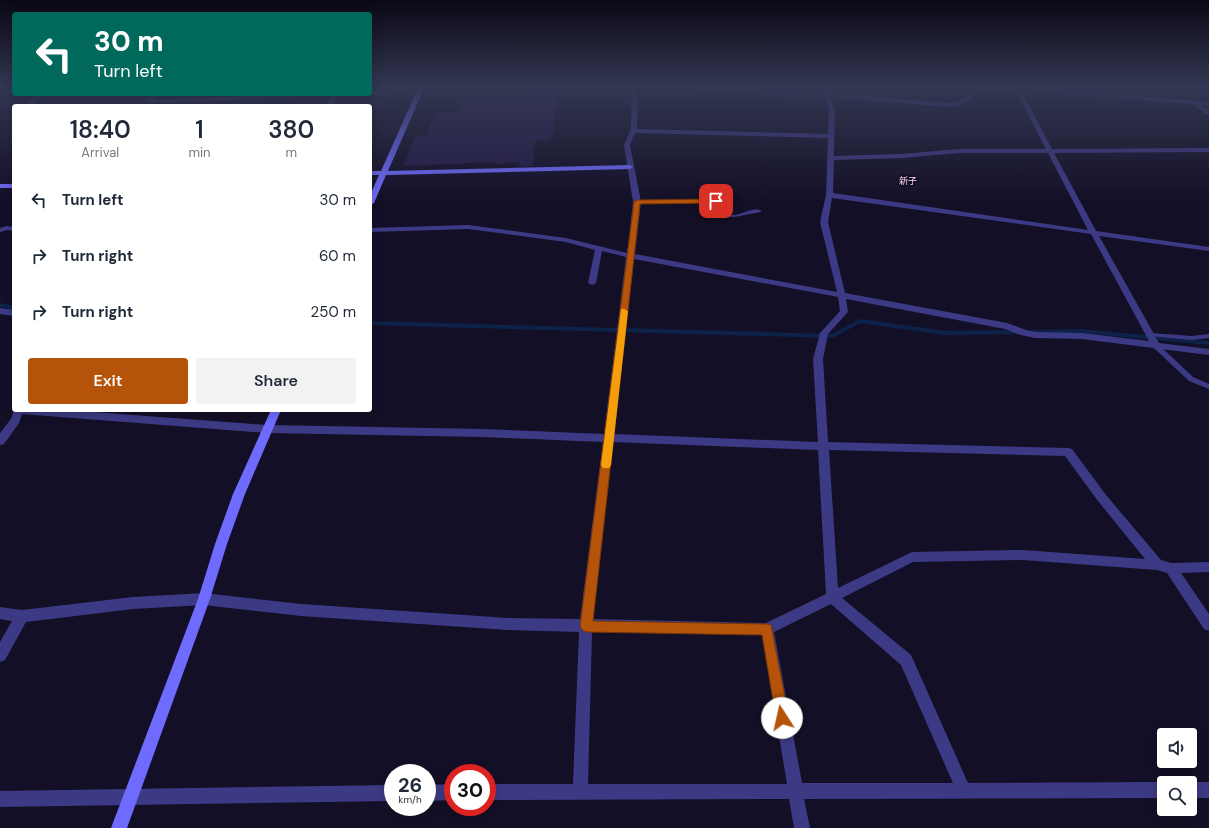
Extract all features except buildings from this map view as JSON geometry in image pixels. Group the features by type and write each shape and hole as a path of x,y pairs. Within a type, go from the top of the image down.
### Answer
{"street":[{"path":"372,199 405,125"},
{"path":"580,792 586,626 610,437 637,202 626,145 633,131 633,125"},
{"path":"832,125 828,195 824,222 842,297 844,312 823,335 818,360 832,597 906,660 964,791"},
{"path":"1037,125 1154,340"},
{"path":"633,131 832,136"},
{"path":"1202,150 1209,155"},
{"path":"831,158 901,156 959,151 1209,150"},
{"path":"372,173 630,167"},
{"path":"0,186 12,186"},
{"path":"828,195 1209,249"},
{"path":"372,230 468,227 566,240 630,256 842,297 1007,326 1024,333 1035,335 1154,340 1209,352"},
{"path":"0,230 12,228"},
{"path":"592,283 599,248"},
{"path":"0,311 12,313"},
{"path":"0,441 15,420 18,412"},
{"path":"45,412 267,429 610,437 823,446 1068,452 1102,498 1157,565"},
{"path":"118,828 132,797 204,599 221,544 239,494 275,412"},
{"path":"0,613 22,616 133,602 204,599 301,610 508,624 767,629 912,557 1023,555 1157,565 1171,568 1209,567"},
{"path":"1171,568 1209,625"},
{"path":"0,655 22,616"},
{"path":"767,629 802,828"},
{"path":"496,792 1157,790"},
{"path":"1197,790 1209,790"},
{"path":"0,799 384,793"}],"lane":[{"path":"637,202 716,201 721,211 728,216 741,216 749,211 759,211"},
{"path":"1154,340 1209,336"},
{"path":"1154,340 1191,379 1209,387"}],"waterway":[{"path":"0,305 12,308"},
{"path":"372,323 832,336 860,321 945,333 1019,332"},
{"path":"1027,332 1080,331 1209,343"}],"slow traffic":[{"path":"606,465 624,311"}],"district":[{"name":"新子","path":"908,181"}],"route":[{"path":"716,201 637,202 610,437 586,626 767,629 782,718"}]}
